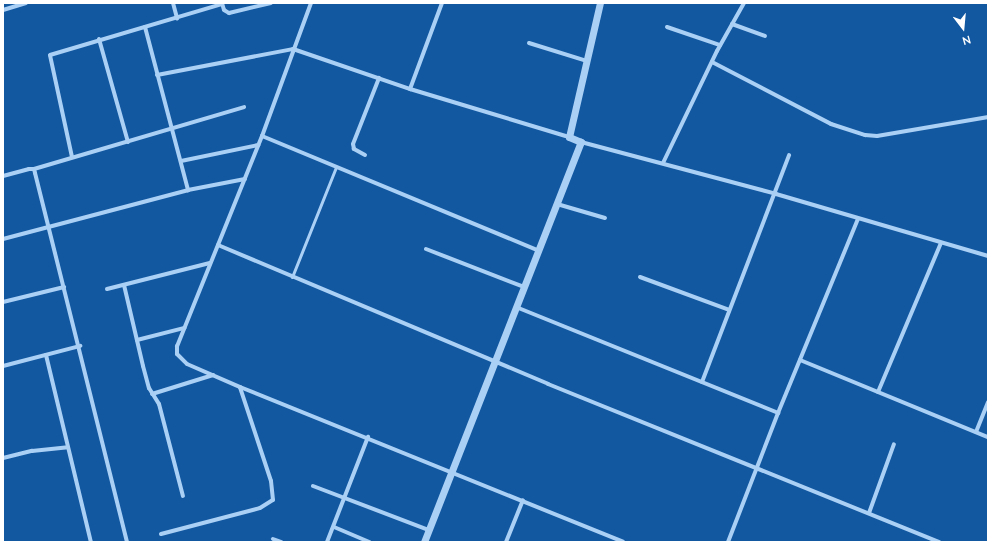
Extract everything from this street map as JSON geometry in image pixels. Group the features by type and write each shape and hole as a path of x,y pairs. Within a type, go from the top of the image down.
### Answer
{"street":[{"path":"3,10 26,3"},
{"path":"173,3 177,18"},
{"path":"72,157 50,55 99,39 177,18 222,3 224,10 229,13 271,3"},
{"path":"311,3 262,136 177,346 180,360 240,387 368,437 623,542"},
{"path":"410,89 442,3"},
{"path":"569,137 600,3"},
{"path":"663,163 720,45 744,3"},
{"path":"732,24 765,36"},
{"path":"144,27 173,129 188,190"},
{"path":"668,27 720,45"},
{"path":"99,39 128,142"},
{"path":"530,43 587,61"},
{"path":"157,75 293,49 410,89 569,137 581,142 776,194 858,220 988,256"},
{"path":"712,62 831,124 864,135 877,136 988,117"},
{"path":"365,155 354,149 353,144 379,78"},
{"path":"3,176 34,169 244,107"},
{"path":"262,136 539,250"},
{"path":"424,542 581,142"},
{"path":"181,161 258,145"},
{"path":"702,382 729,310 776,194 789,155"},
{"path":"34,169 80,346 104,457 127,542"},
{"path":"3,239 188,190 244,179"},
{"path":"557,204 605,218"},
{"path":"728,542 778,413 858,220"},
{"path":"878,392 941,243"},
{"path":"218,245 495,361 939,542"},
{"path":"426,249 524,287"},
{"path":"107,289 210,263"},
{"path":"640,277 729,310"},
{"path":"124,285 152,394 158,404 184,496"},
{"path":"3,302 64,287"},
{"path":"516,308 778,413"},
{"path":"137,340 184,328"},
{"path":"3,366 80,346"},
{"path":"46,355 91,542"},
{"path":"800,360 988,437"},
{"path":"152,394 214,375"},
{"path":"161,534 260,508 273,500 271,481 240,387"},
{"path":"976,432 988,402"},
{"path":"327,542 368,437"},
{"path":"869,513 894,444"},
{"path":"3,458 32,451 68,447"},
{"path":"313,486 429,530"},
{"path":"506,542 523,500"},
{"path":"334,527 370,542"},
{"path":"273,539 281,542"}],"lane":[{"path":"292,277 336,167"}]}
